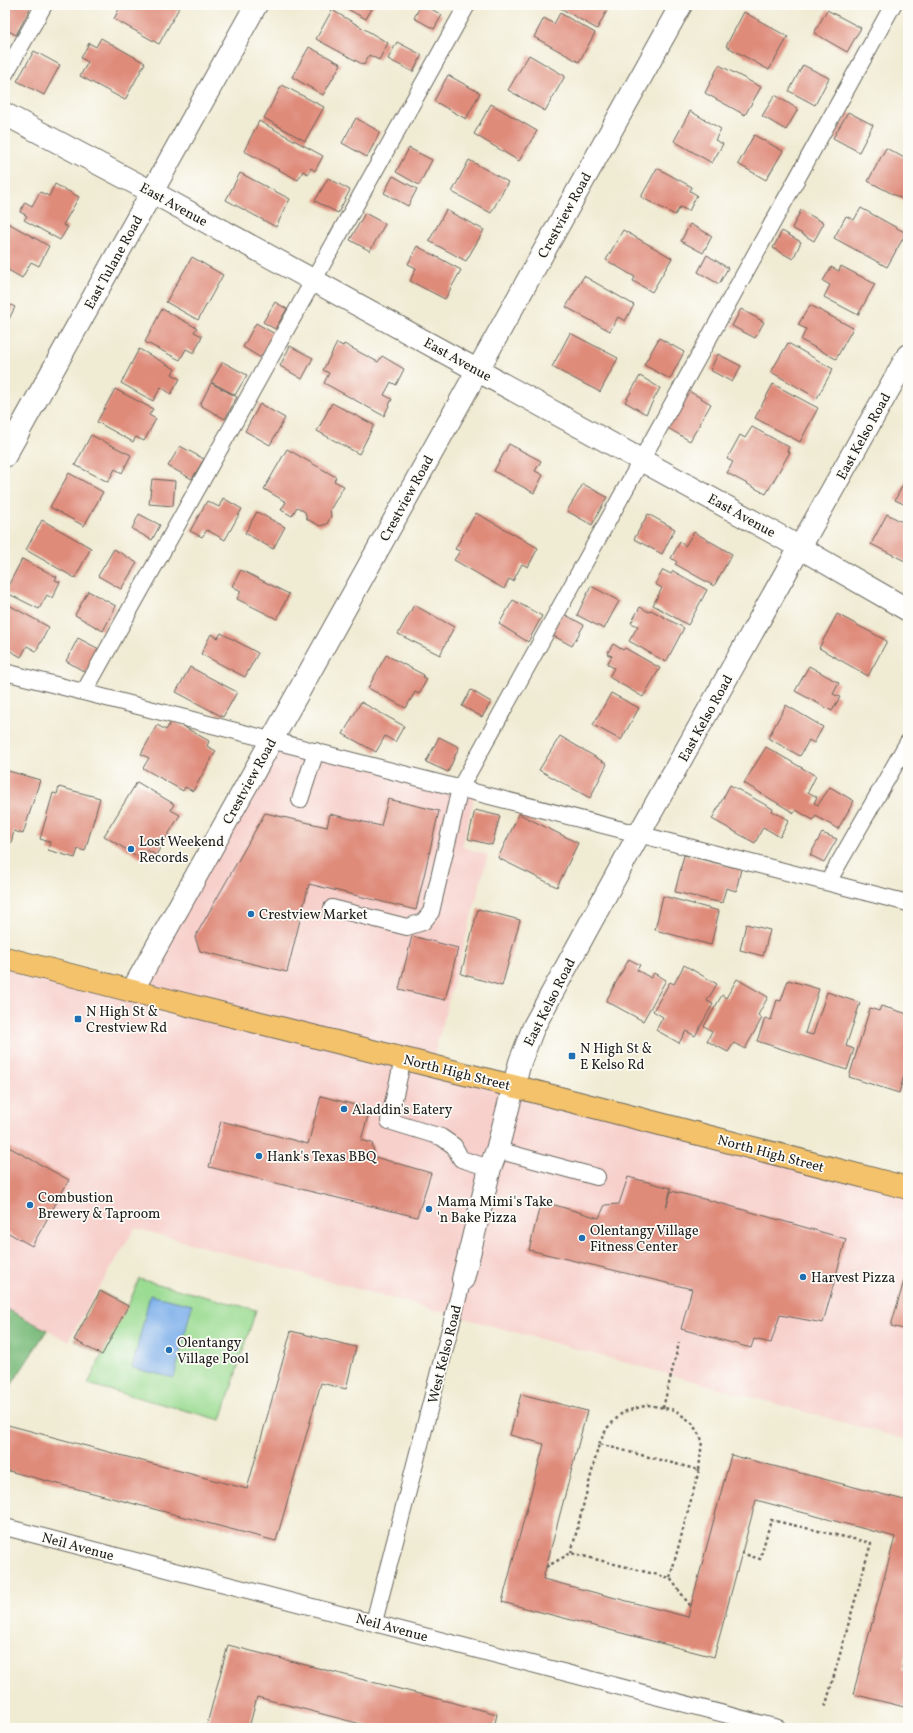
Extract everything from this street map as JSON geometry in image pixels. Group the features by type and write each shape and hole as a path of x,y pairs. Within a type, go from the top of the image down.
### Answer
{"main road":[{"name":"North High Street","path":"5,958 513,1086 908,1188"}],"street":[{"name":"East Tulane Road","path":"5,456 256,5"},
{"name":"Crestview Road","path":"132,991 681,5"},
{"name":"East Avenue","path":"5,114 152,192 478,370 801,548 908,610"},
{"name":"East Kelso Road","path":"513,1086 527,1041 534,1026 639,834 801,548 908,355"},
{"name":"West Kelso Road","path":"463,1279 513,1086"}],"lane":[{"path":"5,74 44,5"},
{"path":"84,692 467,5"},
{"path":"332,908 407,927 422,922 431,912 460,788 893,5"},
{"path":"5,672 272,739 908,903"},
{"path":"828,882 908,742"},
{"path":"300,800 316,751"},
{"path":"403,1058 390,1121 441,1137 454,1146 461,1159 493,1159 598,1177"},
{"name":"West Kelso Road","path":"374,1622 463,1279"},
{"name":"Neil Avenue","path":"5,1527 778,1728"}],"path":[{"path":"663,1408 679,1343"},
{"path":"571,1553 599,1444 607,1428 623,1412 648,1405 675,1410 692,1423 702,1440 699,1470 670,1578"},
{"path":"599,1444 699,1470"},
{"path":"742,1553 760,1559 771,1520 871,1543 826,1708"},
{"path":"546,1567 571,1553 670,1578 691,1607"}],"shaded area":[{"path":"267,742 476,789 462,847 488,855 431,1066 908,1191 908,1440 135,1228 68,1341 5,1308 5,952 141,985"}],"green space":[{"name":"Olentangy Village Pool","path":"139,1279 256,1310 221,1420 88,1384 102,1355 74,1340 100,1291 128,1306"},
{"path":"5,1308 47,1330 10,1387 5,1385"}],"water":[{"path":"150,1295 192,1305 174,1378 132,1368"}],"building":[{"path":"8,5 32,5 16,35 5,29 5,11"},
{"path":"121,5 175,5 179,8 159,44 114,19"},
{"path":"340,5 374,5 366,19"},
{"path":"421,5 424,5 442,15 434,29 414,18"},
{"path":"555,5 610,5 597,29"},
{"path":"332,10 388,43 379,60 369,55 364,65 316,39"},
{"path":"827,10 861,28 847,52 814,33"},
{"path":"744,12 788,37 769,70 726,46"},
{"path":"560,13 595,33 579,62 534,37 544,18 554,24"},
{"path":"101,38 145,63 125,100 80,76 88,62 81,58 89,43 96,47"},
{"path":"397,42 422,55 413,72 388,59"},
{"path":"309,47 341,64 323,95 292,77"},
{"path":"34,51 60,65 44,95 17,81"},
{"path":"529,55 565,76 545,111 508,90"},
{"path":"719,65 761,87 745,115 705,93"},
{"path":"803,65 829,78 815,105 789,91"},
{"path":"448,75 480,93 466,119 434,101"},
{"path":"282,85 324,107 305,141 264,118"},
{"path":"775,95 798,109 786,130 762,116"},
{"path":"491,104 537,131 519,161 474,134"},
{"path":"690,111 721,129 715,140 723,144 712,163 674,141"},
{"path":"848,112 873,125 859,152 833,138"},
{"path":"356,118 380,132 367,157 342,143"},
{"path":"259,121 323,156 315,171 311,168 308,174 303,171 298,180 244,151"},
{"path":"754,135 783,151 766,180 738,164"},
{"path":"409,148 432,160 419,185 396,172"},
{"path":"886,148 908,160 908,202 868,181"},
{"path":"469,160 508,182 491,213 452,192"},
{"path":"657,168 692,187 690,191 697,195 689,211 680,207 675,215 641,197"},
{"path":"240,173 290,199 276,227 226,200"},
{"path":"393,176 417,189 408,206 384,193"},
{"path":"328,178 350,190 338,213 315,201"},
{"path":"55,184 79,197 63,225 68,227 60,240 24,220 27,216 20,212 25,202 32,206 40,192 49,196"},
{"path":"861,208 906,233 887,267 834,238 846,216 854,220"},
{"path":"446,210 484,230 466,261 429,241"},
{"path":"801,210 824,223 814,241 792,228"},
{"path":"365,213 385,224 370,251 350,240"},
{"path":"8,223 49,246 39,266 31,262 22,278 5,268 5,229"},
{"path":"690,224 712,236 703,253 681,241"},
{"path":"623,230 672,258 652,292 633,281 635,277 606,260"},
{"path":"782,231 801,242 793,259 773,248"},
{"path":"417,246 461,270 445,299 410,281 416,268 408,264"},
{"path":"707,255 728,268 719,284 698,272"},
{"path":"192,257 223,275 198,320 166,302"},
{"path":"841,266 875,284 858,315 824,297 830,285 823,281 831,267 839,271"},
{"path":"584,276 634,305 625,321 618,317 610,331 566,307"},
{"path":"5,302 15,307 5,327"},
{"path":"275,302 287,309 275,329 263,322"},
{"path":"810,305 853,328 836,359 801,340 806,329 798,325"},
{"path":"162,309 197,328 194,332 202,336 194,353 186,349 180,360 145,342"},
{"path":"741,309 764,322 755,338 732,326"},
{"path":"256,323 275,334 261,358 243,347"},
{"path":"570,333 618,358 600,392 552,367"},
{"path":"659,338 684,352 670,379 644,365"},
{"path":"337,343 343,346 344,344 378,362 382,356 404,369 396,385 391,382 384,395 392,399 384,416 324,383 329,373 323,370"},
{"path":"788,343 833,369 817,398 771,372"},
{"path":"290,346 313,358 302,379 280,366"},
{"path":"139,349 175,369 172,374 180,379 171,394 161,387 153,401 121,383"},
{"path":"718,354 741,366 732,382 710,370"},
{"path":"223,362 247,375 235,395 211,382"},
{"path":"640,376 660,388 646,414 625,402"},
{"path":"211,383 237,397 225,419 200,405"},
{"path":"773,384 818,408 800,442 755,418"},
{"path":"115,389 153,409 149,415 156,419 144,441 136,437 133,442 97,422"},
{"path":"687,390 711,404 690,441 666,427"},
{"path":"332,403 374,425 359,454 317,431"},
{"path":"260,404 285,418 270,445 245,431"},
{"path":"752,427 789,447 787,451 790,452 766,494 727,473 733,462 727,459 740,435 745,438"},
{"path":"91,435 131,455 122,473 115,469 108,482 75,465"},
{"path":"509,444 541,461 535,471 543,475 534,493 494,471"},
{"path":"180,446 204,459 192,479 168,466"},
{"path":"287,449 336,477 334,481 344,486 330,510 331,516 327,524 320,526 307,519 305,512 297,507 292,516 281,510 286,502 264,489"},
{"path":"69,473 103,492 84,526 50,507"},
{"path":"908,475 908,506 895,500"},
{"path":"152,479 175,481 173,506 149,504"},
{"path":"583,484 607,497 592,525 567,511"},
{"path":"223,498 242,509 225,540 207,530 202,537 190,531 207,501 219,507"},
{"path":"257,512 285,527 273,549 245,533"},
{"path":"476,513 538,548 528,567 522,564 513,581 509,579 504,589 454,560 460,551 455,549"},
{"path":"139,514 160,525 152,540 132,529"},
{"path":"648,514 675,529 662,554 634,539"},
{"path":"887,514 908,525 907,562 871,544"},
{"path":"42,520 91,548 75,578 26,550"},
{"path":"694,532 732,554 714,586 675,564 677,562 671,558 680,542 685,546"},
{"path":"114,549 137,563 121,589 98,576"},
{"path":"22,559 57,577 55,580 60,582 52,598 47,595 39,609 5,592"},
{"path":"241,570 289,594 277,619 237,599 241,591 232,586"},
{"path":"663,570 671,574 673,571 707,590 688,625 653,605 662,588 655,584"},
{"path":"591,586 619,601 604,629 577,615"},
{"path":"88,591 116,606 103,631 75,615"},
{"path":"513,600 542,616 528,642 499,624"},
{"path":"5,603 49,627 36,651 27,646 21,657 5,648"},
{"path":"414,605 454,627 440,655 398,634"},
{"path":"640,607 649,612 651,610 684,628 666,662 629,641 638,626 631,623"},
{"path":"562,613 584,625 572,646 550,634"},
{"path":"837,614 887,641 868,676 819,648"},
{"path":"221,633 258,653 245,677 201,654 211,634 218,638"},
{"path":"78,638 99,649 87,673 66,661"},
{"path":"613,644 623,650 625,648 660,668 643,697 609,677 614,668 607,664 612,656 607,654"},
{"path":"386,655 424,675 423,677 427,679 419,694 415,692 406,708 368,688"},
{"path":"809,666 839,683 833,694 840,697 832,711 795,691"},
{"path":"190,667 237,692 223,717 176,692"},
{"path":"471,690 491,702 482,717 462,706"},
{"path":"611,693 639,708 621,740 593,725"},
{"path":"361,702 404,726 395,742 385,736 376,752 343,734"},
{"path":"786,705 823,727 814,743 809,740 800,756 768,738"},
{"path":"172,720 209,741 207,746 216,751 193,791 185,787 183,791 143,768 149,758 141,754 157,725 166,730"},
{"path":"560,736 607,764 590,798 539,770"},
{"path":"439,737 459,747 448,772 426,762"},
{"path":"766,747 816,776 808,792 817,797 814,803 818,805 830,787 854,801 838,829 816,816 813,820 796,810 794,813 744,783"},
{"path":"5,770 40,780 23,834 14,831 11,843 5,841"},
{"path":"137,782 174,804 171,810 180,815 156,855 147,850 142,859 104,836"},
{"path":"730,785 773,809 772,811 789,820 780,837 763,827 755,843 712,819"},
{"path":"59,787 100,798 85,851 78,849 75,858 48,850 50,842 40,839 53,793 57,794"},
{"path":"388,799 439,811 416,910 309,884 287,972 200,951 195,937 265,813 327,827 330,814 381,826"},
{"path":"475,810 500,816 492,845 468,839"},
{"path":"519,814 578,843 557,887 498,858"},
{"path":"822,833 837,839 824,862 810,855"},
{"path":"684,855 741,869 736,891 726,888 722,903 675,892"},
{"path":"663,896 719,911 711,945 655,930"},
{"path":"478,909 520,920 502,986 461,974"},
{"path":"746,924 770,930 763,956 740,950"},
{"path":"412,936 458,948 445,1000 399,989"},
{"path":"629,959 640,965 637,970 651,978 654,973 666,980 643,1021 606,1001"},
{"path":"684,965 717,984 707,1001 713,1004 695,1036 686,1031 679,1043 656,1030 663,1017 653,1011 670,982 674,984"},
{"path":"737,979 768,997 758,1015 762,1018 745,1049 734,1043 728,1052 707,1041 712,1031 704,1026 722,995 726,998"},
{"path":"788,980 819,989 805,1033 813,1035 827,992 860,1003 846,1046 854,1049 847,1070 757,1041 765,1018 771,1020 777,1000 781,1001"},
{"path":"881,1006 908,1014 908,1062 899,1093 849,1077 870,1008 879,1011"},
{"path":"908,1084 908,1096 904,1095"},
{"path":"321,1096 370,1109 361,1140 372,1143 375,1157 431,1173 417,1217 209,1167 221,1121 308,1144"},
{"name":"Combustion Brewery & Taproom","path":"5,1145 69,1180 32,1246 5,1231"},
{"path":"628,1177 671,1188 666,1208 671,1191 716,1202 846,1239 823,1323 780,1315 771,1343 754,1339 751,1348 681,1329 692,1289 529,1250 541,1201 599,1218 605,1205 619,1204"},
{"path":"908,1267 908,1330 891,1326"},
{"path":"100,1291 128,1306 102,1355 74,1340"},
{"path":"291,1331 356,1347 346,1389 321,1383 276,1541 5,1470 5,1435 8,1425 247,1489"},
{"path":"521,1394 587,1411 543,1579 688,1617 731,1455 908,1501 908,1646 902,1669 908,1670 908,1708 853,1694 895,1537 756,1500 714,1657 502,1602 544,1444 510,1435"},
{"path":"228,1645 497,1714 494,1728 376,1728 257,1697 249,1728 206,1728"}],"place":[{"name":"Lost Weekend Records","path":"131,849"},
{"name":"Crestview Market","path":"251,914"},
{"name":"N High St & Crestview Rd","path":"78,1019"},
{"name":"N High St & E Kelso Rd","path":"572,1056"},
{"name":"Aladdin's Eatery","path":"344,1109"},
{"name":"Hank's Texas BBQ","path":"259,1156"},
{"name":"Combustion Brewery & Taproom","path":"30,1205"},
{"name":"Mama Mimi's Take 'n Bake Pizza","path":"429,1209"},
{"name":"Olentangy Village Fitness Center","path":"582,1238"},
{"name":"Harvest Pizza","path":"803,1277"},
{"name":"Olentangy Village Pool","path":"169,1350"}]}
